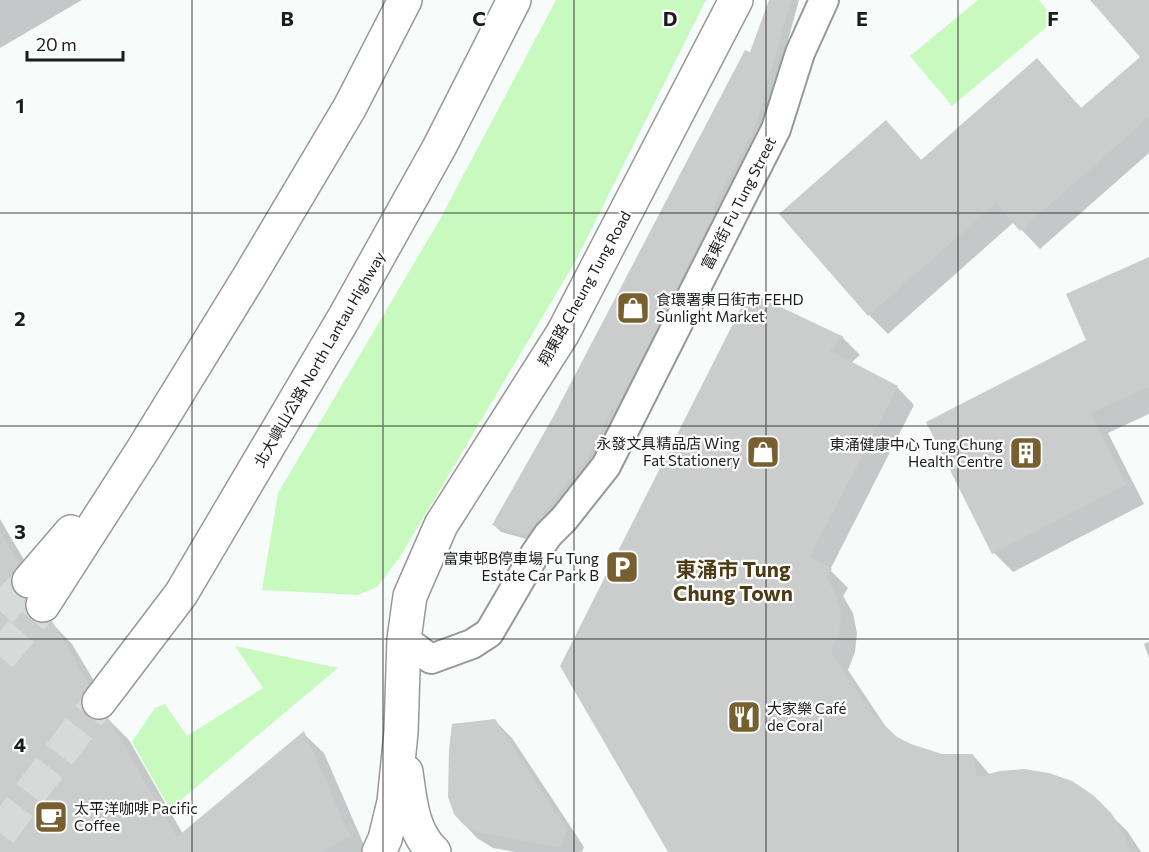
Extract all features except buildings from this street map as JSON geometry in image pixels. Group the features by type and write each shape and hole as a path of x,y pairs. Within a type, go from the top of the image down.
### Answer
{"main road":[{"path":"36,593 142,451 350,107 405,0"},
{"name":"北大嶼山公路 North Lantau Highway","path":"99,702 181,594 344,318 440,146 514,0"},
{"name":"翔東路 Cheung Tung Road","path":"404,639 410,596 441,525 563,333 736,0"},
{"path":"379,852 385,839 393,802 401,732 404,639"},
{"path":"401,732 414,819 419,832 434,852"}],"street":[{"name":"富東街 Fu Tung Street","path":"404,639 431,658 472,644 489,633 535,554 606,466 776,129 800,53 824,0"}],"green space":[{"path":"556,0 706,0 575,262 400,557 377,587 358,595 262,590 278,493 439,221"},
{"path":"978,0 1039,0 1055,20 952,106 910,56"},
{"path":"235,646 338,668 170,809 132,742 155,708 165,704 187,736 263,688"}],"tunnel":[{"path":"0,611 29,581"},
{"path":"0,657 43,605"},
{"path":"0,833 99,702"}],"place":[{"name":"食環署東日街市 FEHD Sunlight Market","path":"633,308"},
{"name":"永發文具精品店 Wing Fat Stationery","path":"763,452"},
{"name":"東涌健康中心 Tung Chung Health Centre","path":"1026,453"},
{"name":"富東邨B停車場 Fu Tung Estate Car Park B","path":"622,567"},
{"name":"大家樂 Café de Coral","path":"744,717"},
{"name":"太平洋咖啡 Pacific Coffee","path":"51,817"}],"district":[{"name":"東涌市 Tung Chung Town","path":"733,580"}]}
